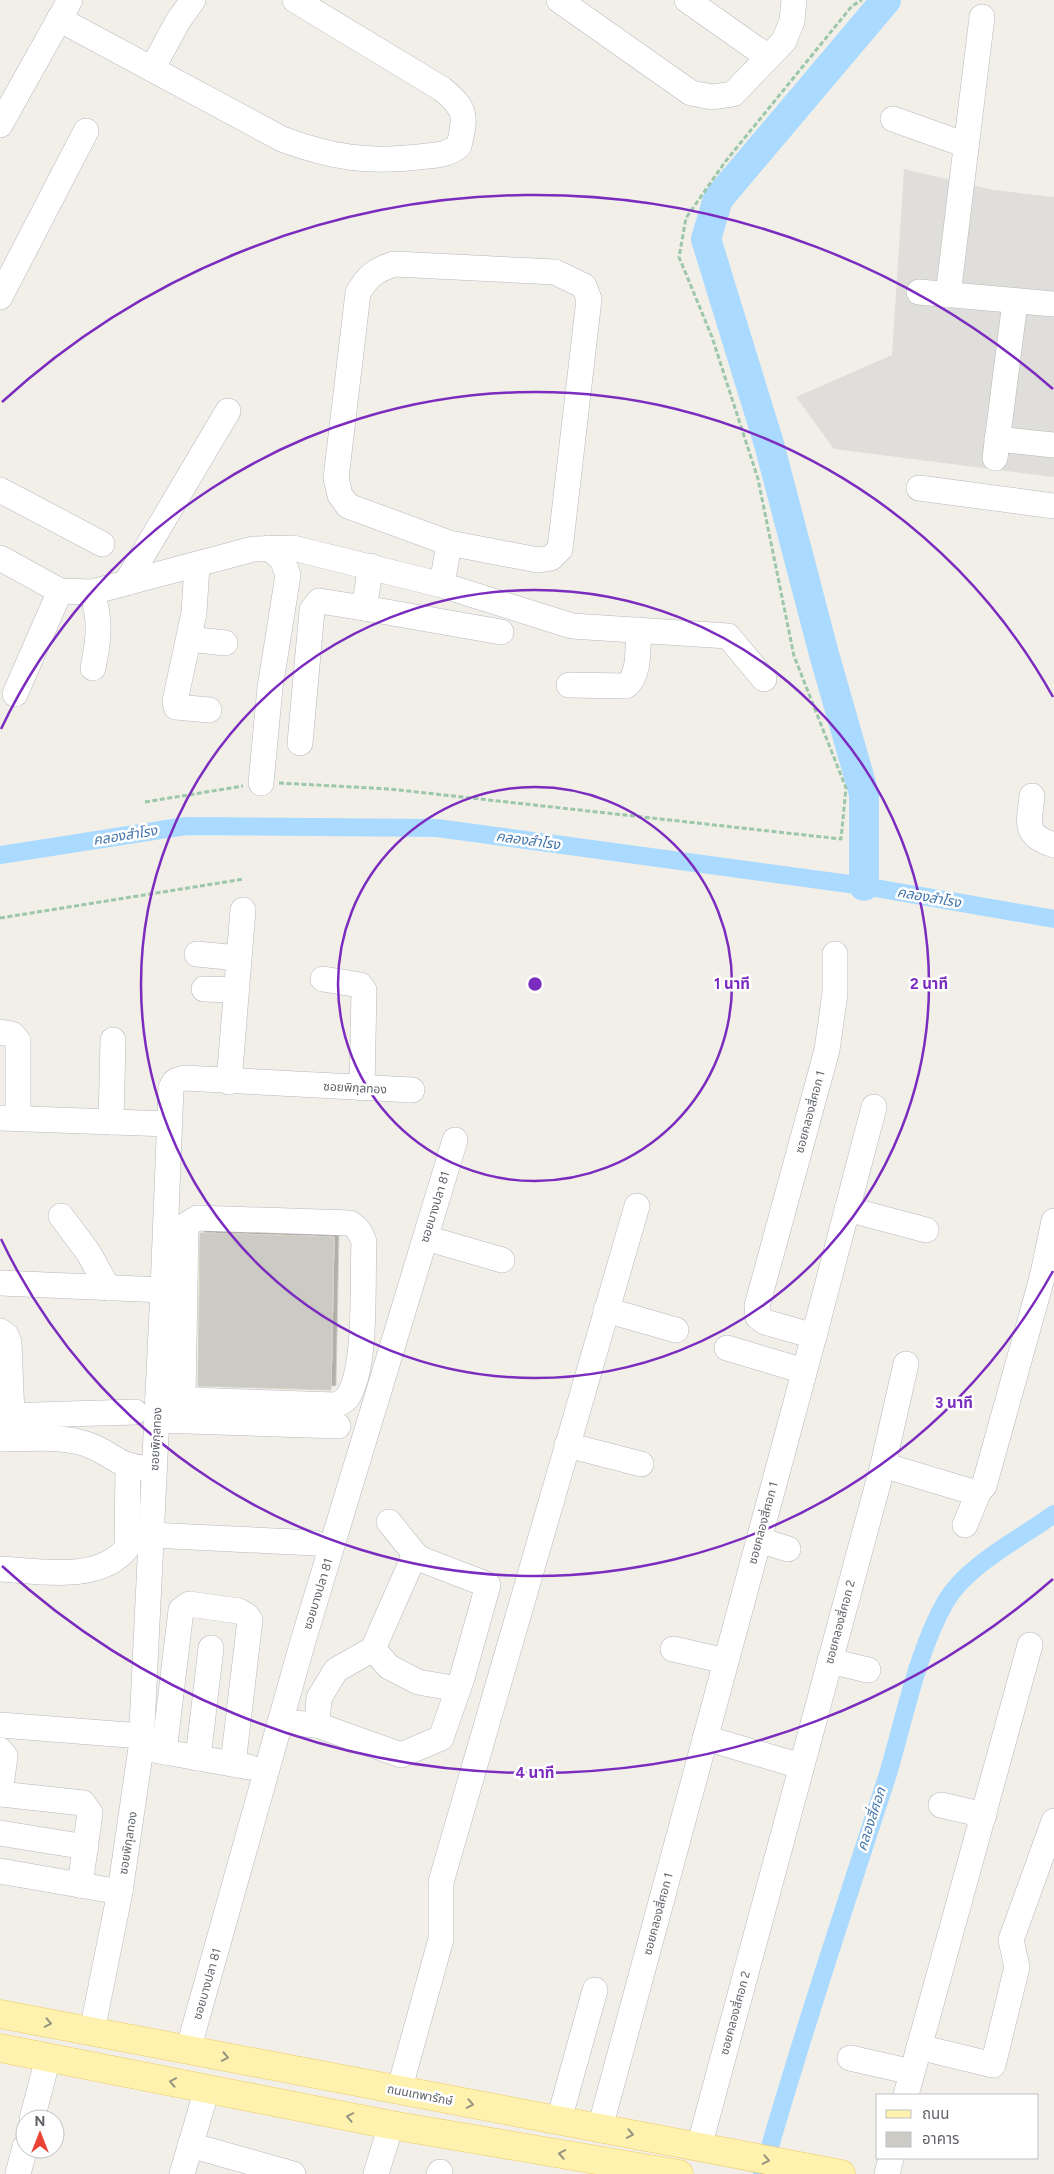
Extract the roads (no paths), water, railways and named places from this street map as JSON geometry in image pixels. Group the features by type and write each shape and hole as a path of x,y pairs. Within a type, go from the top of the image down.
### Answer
{"main road":[{"name":"ถนนเทพารักษ์","path":"0,2014 841,2174"},
{"path":"0,2048 603,2167 679,2174"}],"street":[{"path":"152,69 178,21 193,0"},
{"path":"0,125 64,10 152,69 282,139 311,150 353,159 395,160 449,154 459,146 464,114 456,101 442,89 295,0"},
{"path":"559,0 691,93 712,96 733,94 784,41 792,21 794,0"},
{"path":"687,0 768,57"},
{"path":"948,295 982,17"},
{"path":"893,119 966,145"},
{"path":"0,297 86,132"},
{"path":"394,264 555,272 584,286 589,299 560,549 551,558 538,560 449,543 348,506 340,495 336,478 358,294 367,277 380,269 394,264"},
{"path":"919,292 1054,304"},
{"path":"1016,302 996,449 1054,445"},
{"path":"126,583 228,411"},
{"path":"919,488 1054,506"},
{"path":"0,490 102,544"},
{"path":"442,585 449,543"},
{"path":"261,782 270,688 288,576 282,559 269,548"},
{"path":"0,558 60,591 92,592 253,549 293,548 442,585 572,626 728,636 764,679"},
{"path":"198,565 197,594 190,639 175,701 176,707 209,710"},
{"path":"364,608 371,566"},
{"path":"15,694 60,591"},
{"path":"92,592 99,614 97,648 93,668"},
{"path":"300,743 312,610 319,601 500,632"},
{"path":"569,685 626,686 632,681 635,673 639,630"},
{"path":"190,639 226,643"},
{"path":"1032,796 1029,829 1033,835 1054,845"},
{"path":"229,1082 243,910"},
{"path":"197,954 238,958"},
{"name":"ซอยคลองสี่ศอก 1","path":"600,2128 814,1336 765,1322 758,1317 757,1306 827,1050 835,993 835,954"},
{"path":"323,979 360,985 364,990 362,1088"},
{"path":"204,989 236,990"},
{"path":"0,1032 12,1034 18,1041 9,1118 169,1124"},
{"path":"111,1122 113,1040"},
{"name":"ซอยพิกุลทอง","path":"92,2031 149,1745 151,1535 154,1469 151,1411 163,1290 170,1088 175,1081 184,1078 229,1082 412,1090"},
{"path":"814,1336 874,1107"},
{"name":"ซอยบางปลา 81","path":"188,2050 280,1722 455,1140"},
{"path":"399,2091 441,1939 441,1882 637,1206"},
{"path":"847,1209 926,1230"},
{"path":"61,1216 88,1252 108,1288"},
{"path":"151,1411 183,1400 336,1405 344,1402 350,1394 357,1374 360,1351 364,1242 356,1226 350,1223 198,1218 186,1225 183,1400"},
{"path":"965,1526 984,1486 1042,1278 1054,1221"},
{"path":"426,1238 502,1260"},
{"path":"0,1283 163,1290"},
{"path":"606,1310 676,1330"},
{"path":"0,1331 6,1335 9,1343 6,1416 151,1411 338,1426"},
{"path":"727,1348 804,1371"},
{"name":"ซอยคลองสี่ศอก 2","path":"699,2147 883,1465 906,1364"},
{"path":"0,1439 67,1440 84,1443 128,1467 154,1469"},
{"path":"567,1445 641,1464"},
{"path":"883,1465 972,1492 980,1491"},
{"path":"0,1569 81,1571 108,1564 120,1558 127,1548 128,1467"},
{"path":"280,1722 317,1725 401,1755 440,1738 458,1689 488,1585 418,1558 389,1522"},
{"path":"151,1535 315,1544"},
{"path":"758,1540 788,1549"},
{"path":"317,1725 319,1698 336,1670 373,1649 415,1554"},
{"path":"0,1725 149,1745 198,1758 245,1766 250,1620 246,1615 239,1611 190,1604 181,1610 149,1745"},
{"path":"906,2094 1030,1645"},
{"path":"198,1758 211,1648"},
{"path":"373,1649 389,1667 418,1682 458,1689"},
{"path":"673,1649 726,1661"},
{"path":"830,1661 868,1670"},
{"path":"705,1738 801,1766"},
{"path":"0,1750 5,1756 0,1794 83,1803 90,1813 80,1885"},
{"path":"941,1805 984,1815"},
{"path":"919,2047 993,2065 1017,1967 1012,1940 1054,1821"},
{"path":"0,1833 86,1847"},
{"path":"0,1872 120,1892"},
{"path":"559,2120 595,1990"},
{"path":"35,2109 48,2058"},
{"path":"850,2058 912,2072"},
{"path":"182,2174 206,2089"},
{"path":"376,2174 391,2125"},
{"path":"190,2145 293,2174"},
{"path":"22,2173 24,2159"},
{"path":"887,2174 891,2159"}],"waterway":[{"path":"864,886 864,794 824,654 769,444 706,239 718,199 886,0"},
{"name":"คลองสำโรง","path":"0,855 186,826 437,828 864,886 1054,919"},
{"name":"คลองสี่ศอก","path":"762,2174 807,2025 887,1777 919,1664 936,1621 955,1588 980,1564 1054,1514"}]}
